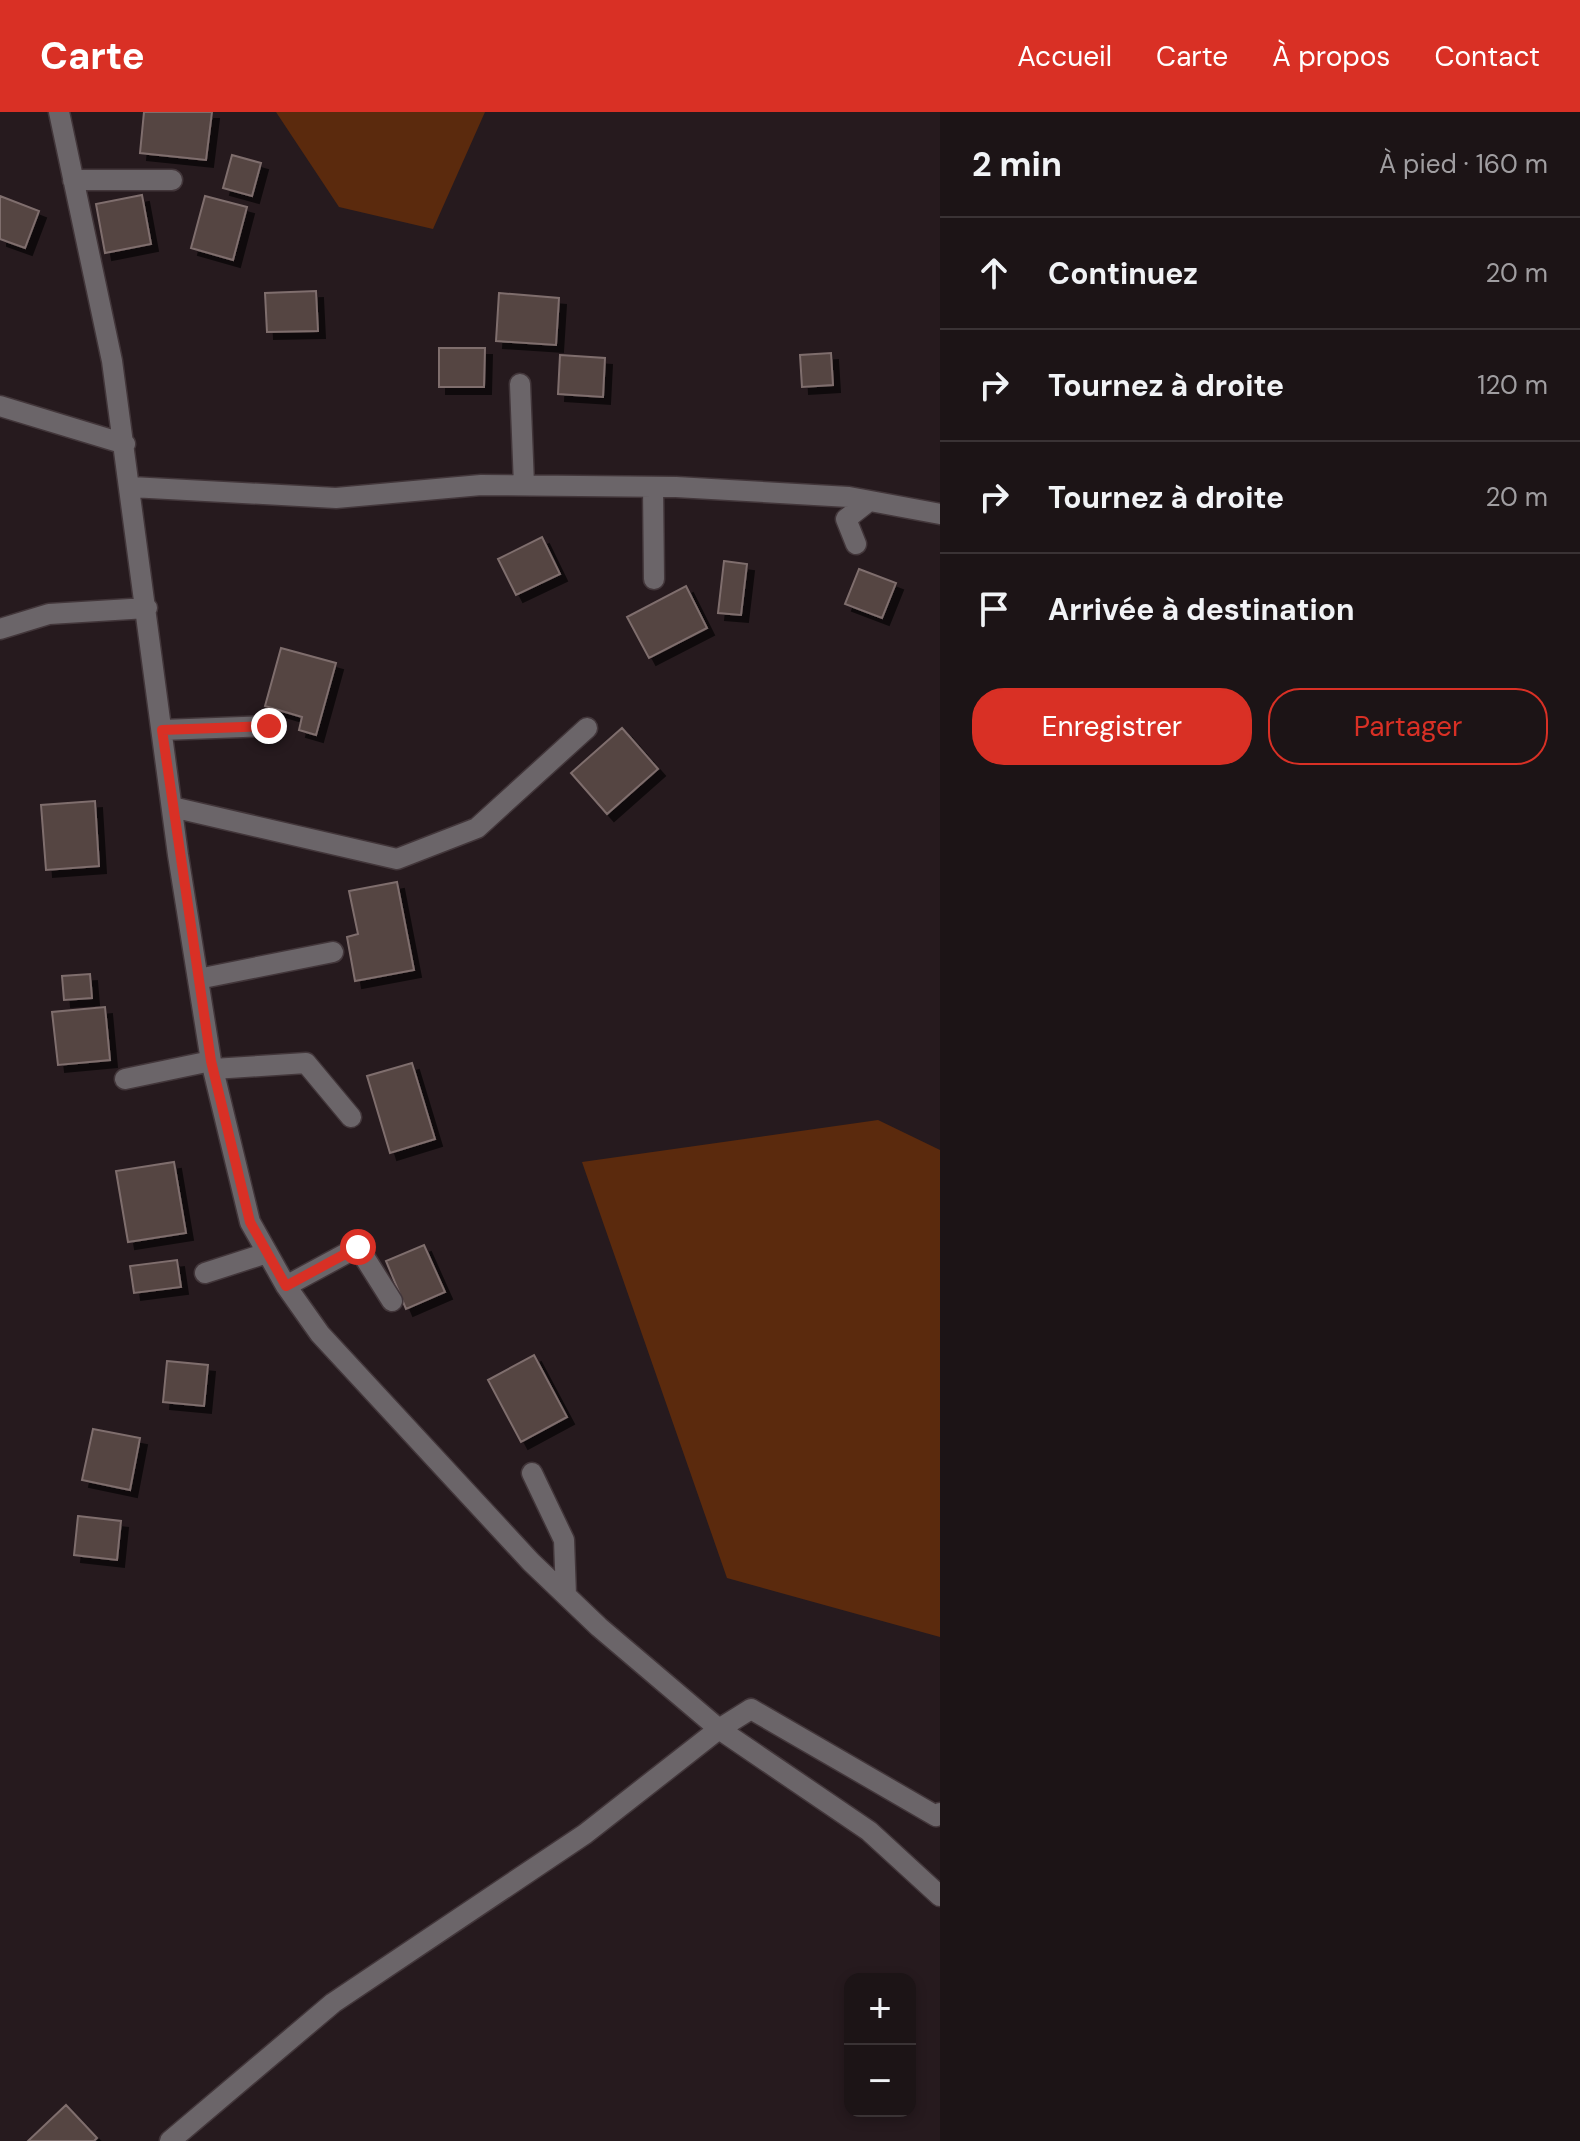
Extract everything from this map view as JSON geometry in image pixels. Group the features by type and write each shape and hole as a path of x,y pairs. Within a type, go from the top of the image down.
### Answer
{"street":[{"path":"59,112 112,361 172,807 212,1065 250,1222 286,1286 320,1334 413,1437 566,1595 719,1729 869,1831 940,1896"},
{"path":"73,180 172,180"},
{"path":"520,384 524,485"},
{"path":"0,406 125,444"},
{"path":"131,487 336,498 524,485 653,487 783,492 869,501 940,514"},
{"path":"653,487 654,579"},
{"path":"856,544 846,519 869,501"},
{"path":"0,629 49,614 147,608"},
{"path":"162,730 269,726"},
{"path":"172,807 397,859 477,828 587,728"},
{"path":"198,979 333,952"},
{"path":"125,1079 212,1065 306,1063 351,1117"},
{"path":"286,1286 358,1247 392,1301"},
{"path":"205,1273 267,1253"},
{"path":"532,1473 564,1540 566,1595"},
{"path":"170,2141 333,2003 585,1834 719,1729 751,1709 936,1816 940,1813"}],"shaded area":[{"path":"276,112 485,112 433,229 339,207"},
{"path":"878,1120 940,1150 940,1637 727,1578 582,1162"}],"building":[{"path":"144,112 212,112 206,160 140,153"},
{"path":"232,155 261,163 252,196 223,188"},
{"path":"142,195 151,244 105,253 96,204"},
{"path":"0,196 39,211 25,248 0,239"},
{"path":"205,196 247,207 233,260 191,248"},
{"path":"316,291 318,331 267,332 265,293"},
{"path":"499,293 559,298 556,345 496,341"},
{"path":"439,348 485,348 484,387 439,387"},
{"path":"831,353 833,385 802,387 800,355"},
{"path":"560,355 605,358 603,397 558,394"},
{"path":"542,537 560,574 516,595 498,559"},
{"path":"724,561 747,564 741,615 718,613"},
{"path":"859,569 896,583 882,618 845,604"},
{"path":"686,586 707,628 649,658 627,617"},
{"path":"281,648 336,663 316,735 299,730 302,717 265,706"},
{"path":"622,728 658,769 607,814 571,773"},
{"path":"95,801 99,866 46,870 41,805"},
{"path":"397,882 414,970 355,981 347,937 358,934 349,891"},
{"path":"90,974 92,998 64,1000 62,976"},
{"path":"105,1007 110,1060 58,1065 52,1012"},
{"path":"412,1063 435,1139 390,1153 367,1076"},
{"path":"174,1162 186,1233 128,1242 116,1171"},
{"path":"424,1245 445,1292 406,1309 386,1261"},
{"path":"177,1260 181,1287 134,1293 130,1266"},
{"path":"534,1355 567,1417 521,1442 488,1380"},
{"path":"167,1361 208,1365 204,1406 163,1402"},
{"path":"93,1429 140,1438 130,1490 82,1480"},
{"path":"78,1516 121,1521 117,1560 74,1555"},
{"path":"66,2105 97,2138 94,2141 28,2141"}],"route":[{"path":"269,726 162,730 178,855 211,1061 250,1222 286,1286 358,1247"}]}
